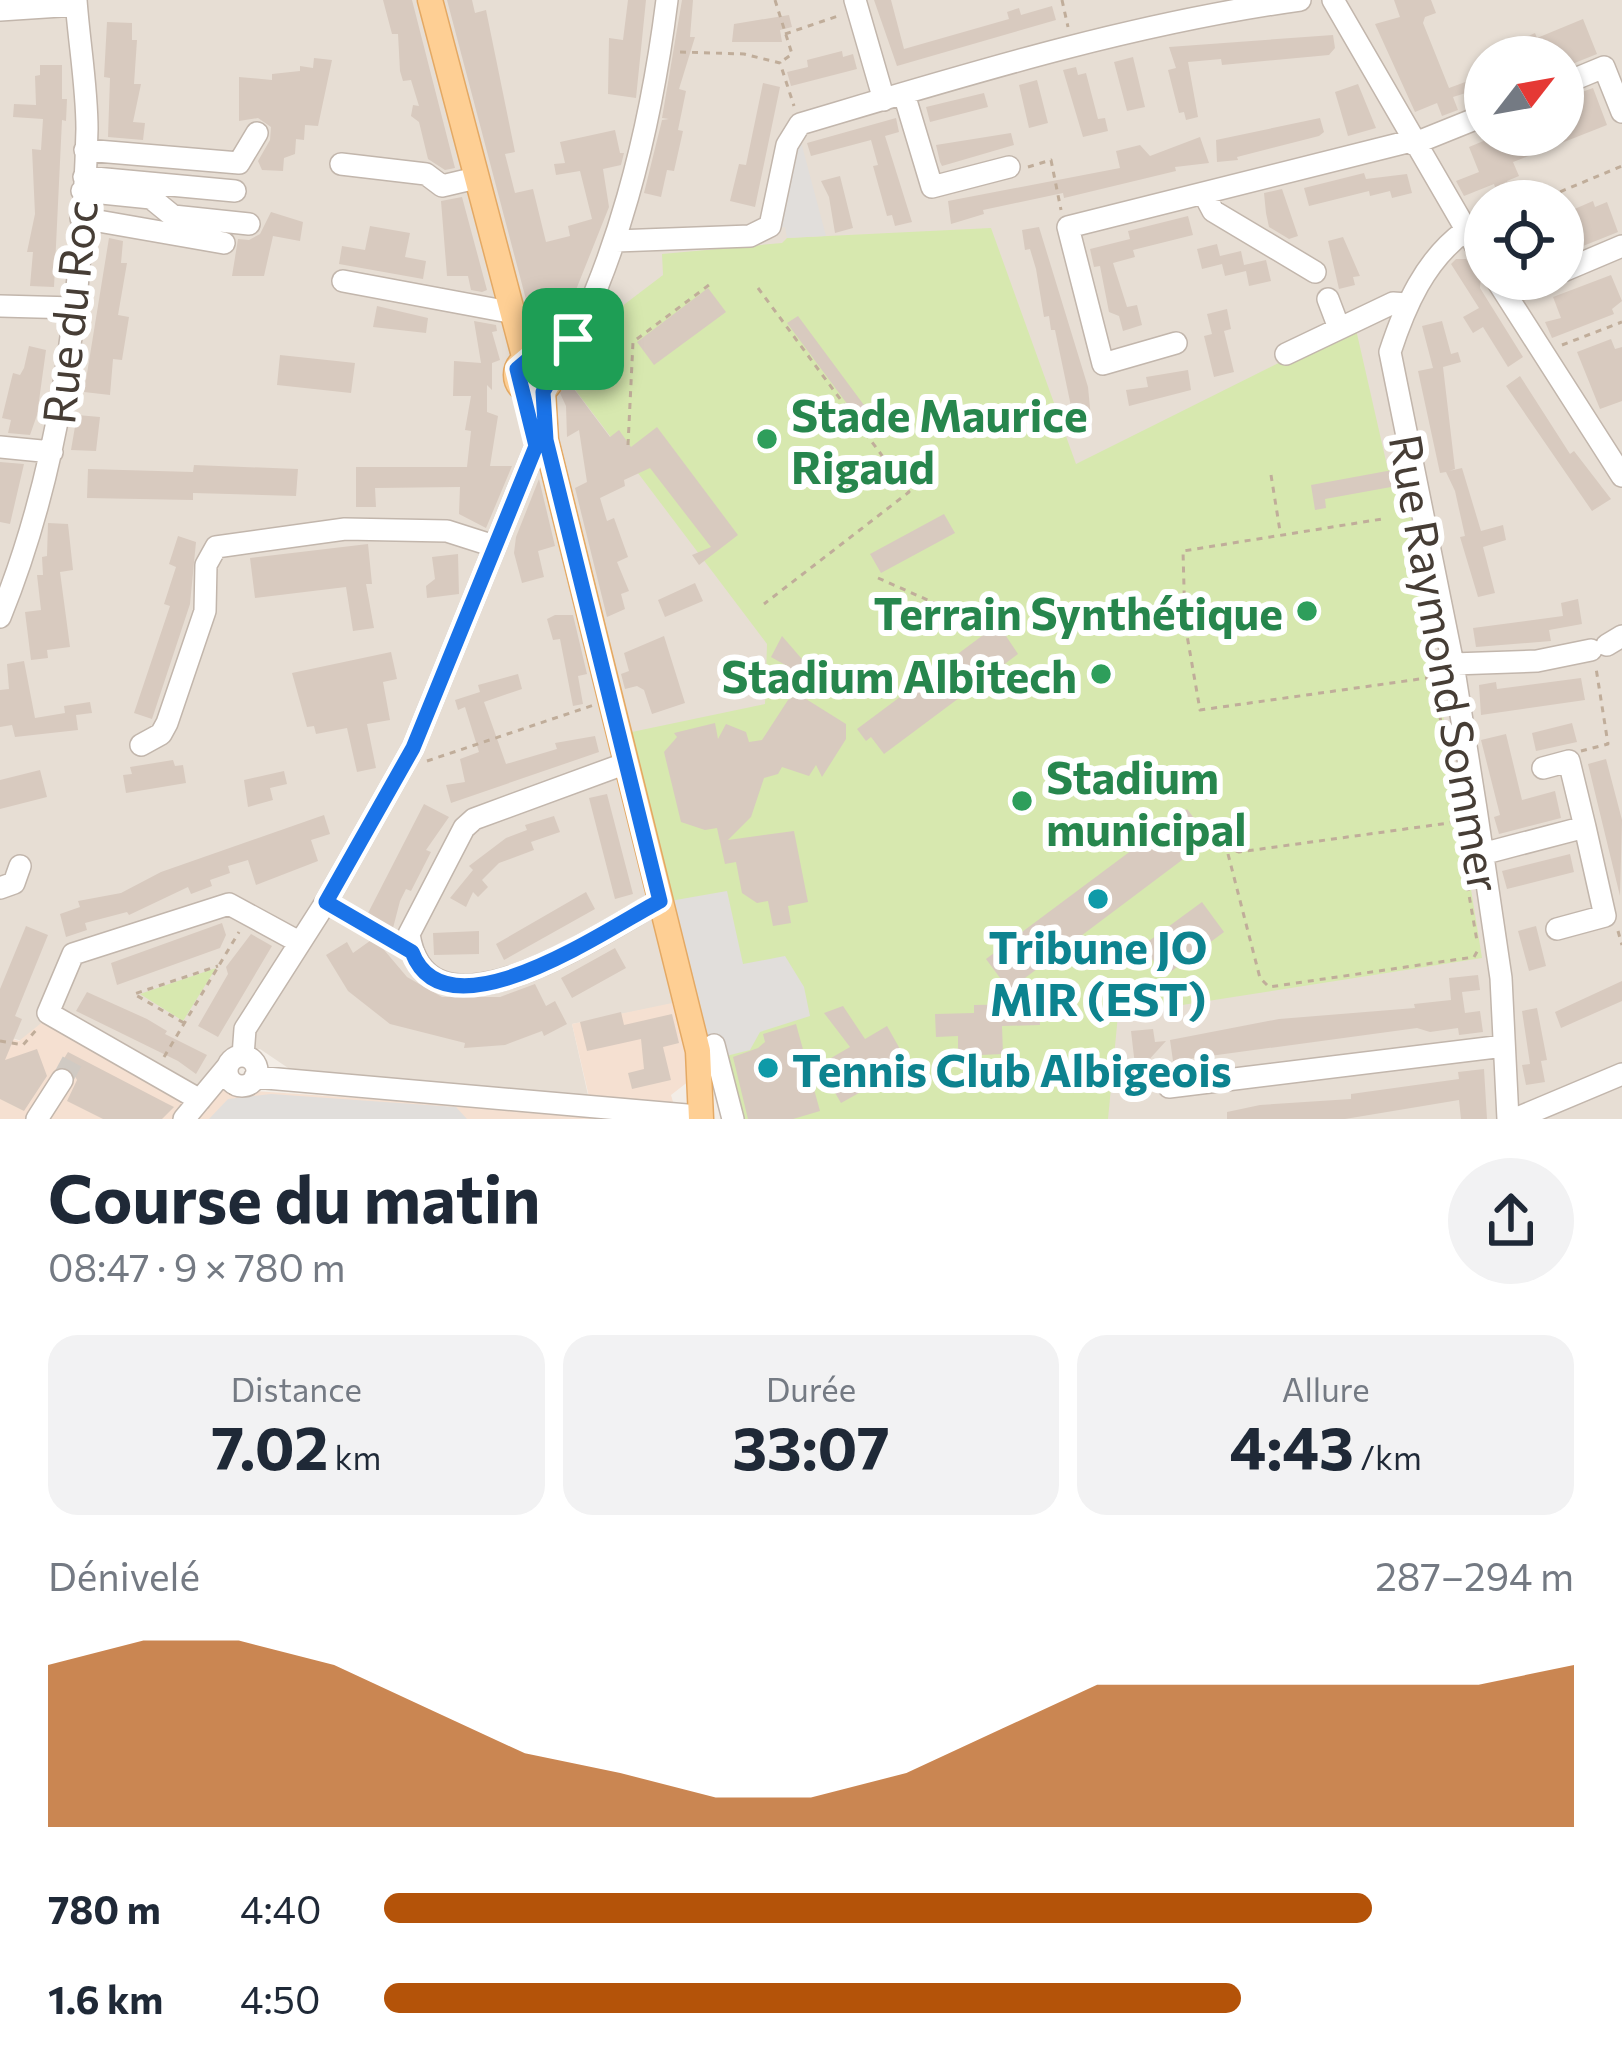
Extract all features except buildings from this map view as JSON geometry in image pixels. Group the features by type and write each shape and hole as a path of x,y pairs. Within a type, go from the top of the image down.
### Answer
{"main road":[{"path":"430,0 509,311 537,377 554,475 698,1051 700,1118"},
{"path":"537,377 536,446 554,475"}],"street":[{"path":"537,377 573,339 616,241 660,52 667,0"},
{"path":"616,241 750,236 770,226 788,145 800,124 1072,46 1204,14 1300,0"},
{"path":"1333,0 1464,229"},
{"path":"0,10 76,3"},
{"name":"Rue du Roc","path":"0,617 52,452 75,308 85,150 76,3"},
{"path":"856,5 932,187 1009,166"},
{"path":"1584,76 1604,68 1622,112"},
{"path":"1177,343 1103,364 1068,227 1412,143 1464,124"},
{"path":"85,150 239,163 257,133"},
{"path":"341,164 426,174 442,186 476,178"},
{"path":"83,184 236,191"},
{"path":"82,218 192,248 234,229 173,216 151,198 83,184"},
{"path":"1204,194 1213,212 1315,272"},
{"name":"Rue Raymond Sommer","path":"1464,232 1439,252 1407,304 1390,352 1453,664 1501,978 1512,1119"},
{"path":"1584,262 1622,246"},
{"path":"343,281 509,311"},
{"path":"1328,298 1339,328"},
{"path":"1510,300 1622,476"},
{"path":"1286,354 1393,303 1407,304"},
{"path":"0,306 75,308"},
{"path":"184,1119 240,1071 245,1029 326,902 413,748 536,446"},
{"path":"0,447 52,452"},
{"path":"141,745 161,734 167,723 205,611 206,565 216,548 345,530 447,531 494,546"},
{"path":"1453,664 1538,661 1604,649"},
{"path":"1543,768 1569,761 1605,916 1557,929"},
{"path":"624,764 474,819 464,828 409,934 412,952 417,966 450,986 499,984 660,901"},
{"path":"1482,854 1586,827"},
{"path":"0,888 14,883 20,866"},
{"path":"198,1109 154,1075 80,1046 48,1012 73,954 229,904 298,942"},
{"path":"714,1045 733,1119"},
{"path":"1169,1087 1504,1046"},
{"path":"240,1071 479,1108 664,1110 700,1118"},
{"path":"1512,1119 1622,1074"},
{"path":"37,1119 62,1081"}],"path":[{"path":"775,0 791,54 780,63"},
{"path":"1061,0 1072,46"},
{"path":"785,34 856,5"},
{"path":"660,52 744,54 780,63"},
{"path":"780,63 800,124"},
{"path":"1009,166 1026,168 1051,160 1068,227"},
{"path":"1584,182 1622,166"},
{"path":"628,445 632,342 709,285"},
{"path":"758,288 909,492 764,604"},
{"path":"1544,352 1622,322"},
{"path":"1271,476 1280,533"},
{"path":"1228,852 1260,978 1269,987 1474,957 1478,949 1434,677 1200,710 1184,624 1181,555 1187,548 1382,518"},
{"path":"878,578 948,609 1000,613"},
{"path":"1569,761 1576,753 1608,744 1599,710 1604,649"},
{"path":"408,768 608,700"},
{"path":"1213,844 1228,852 1456,822"},
{"path":"326,902 412,952"},
{"path":"154,1075 250,914"},
{"path":"184,1023 134,994 220,966"},
{"path":"0,1041 23,1045 48,1012"}],"shaded area":[{"path":"0,0 1622,0 1622,1119 728,1119 696,999 572,1024 588,1095 297,1074 260,1049 228,1048 194,1087 0,1035"},
{"path":"801,142 826,236 787,238 785,227 774,228 793,144"},
{"path":"727,891 743,964 785,956 804,987 810,1016 760,1032 750,1050 714,1059 670,901"},
{"path":"677,1002 692,1049 689,1081 671,1095 678,1119 0,1119 0,1035 19,1041 56,1011 194,1087 593,1114 572,1024"},
{"path":"271,1094 456,1107 467,1119 209,1119 228,1099"}],"green space":[{"name":"Stadium Albitech","path":"991,228 1076,464 1355,325 1388,470 1403,468 1482,958 1118,1015 1108,1119 735,1119 714,1059 627,733 765,704 767,644 564,375 590,352 587,327 596,326 663,275 662,254 782,243 787,238"},
{"path":"216,968 183,1021 140,994"}],"tunnel":[{"path":"62,1080 75,1056"}],"place":[{"name":"Stade Maurice Rigaud","path":"767,439"},
{"name":"Terrain Synthétique","path":"1307,611"},
{"name":"Stadium Albitech","path":"1101,674"},
{"name":"Stadium municipal","path":"1022,801"},
{"name":"Tribune JO MIR (EST)","path":"1098,899"},
{"name":"Tennis Club Albigeois","path":"768,1068"}],"route":[{"path":"573,339 543,392 546,440 660,901 499,984 450,986 417,966 412,952 326,902 413,748 536,446 517,369 530,358 544,360 573,339"}]}
